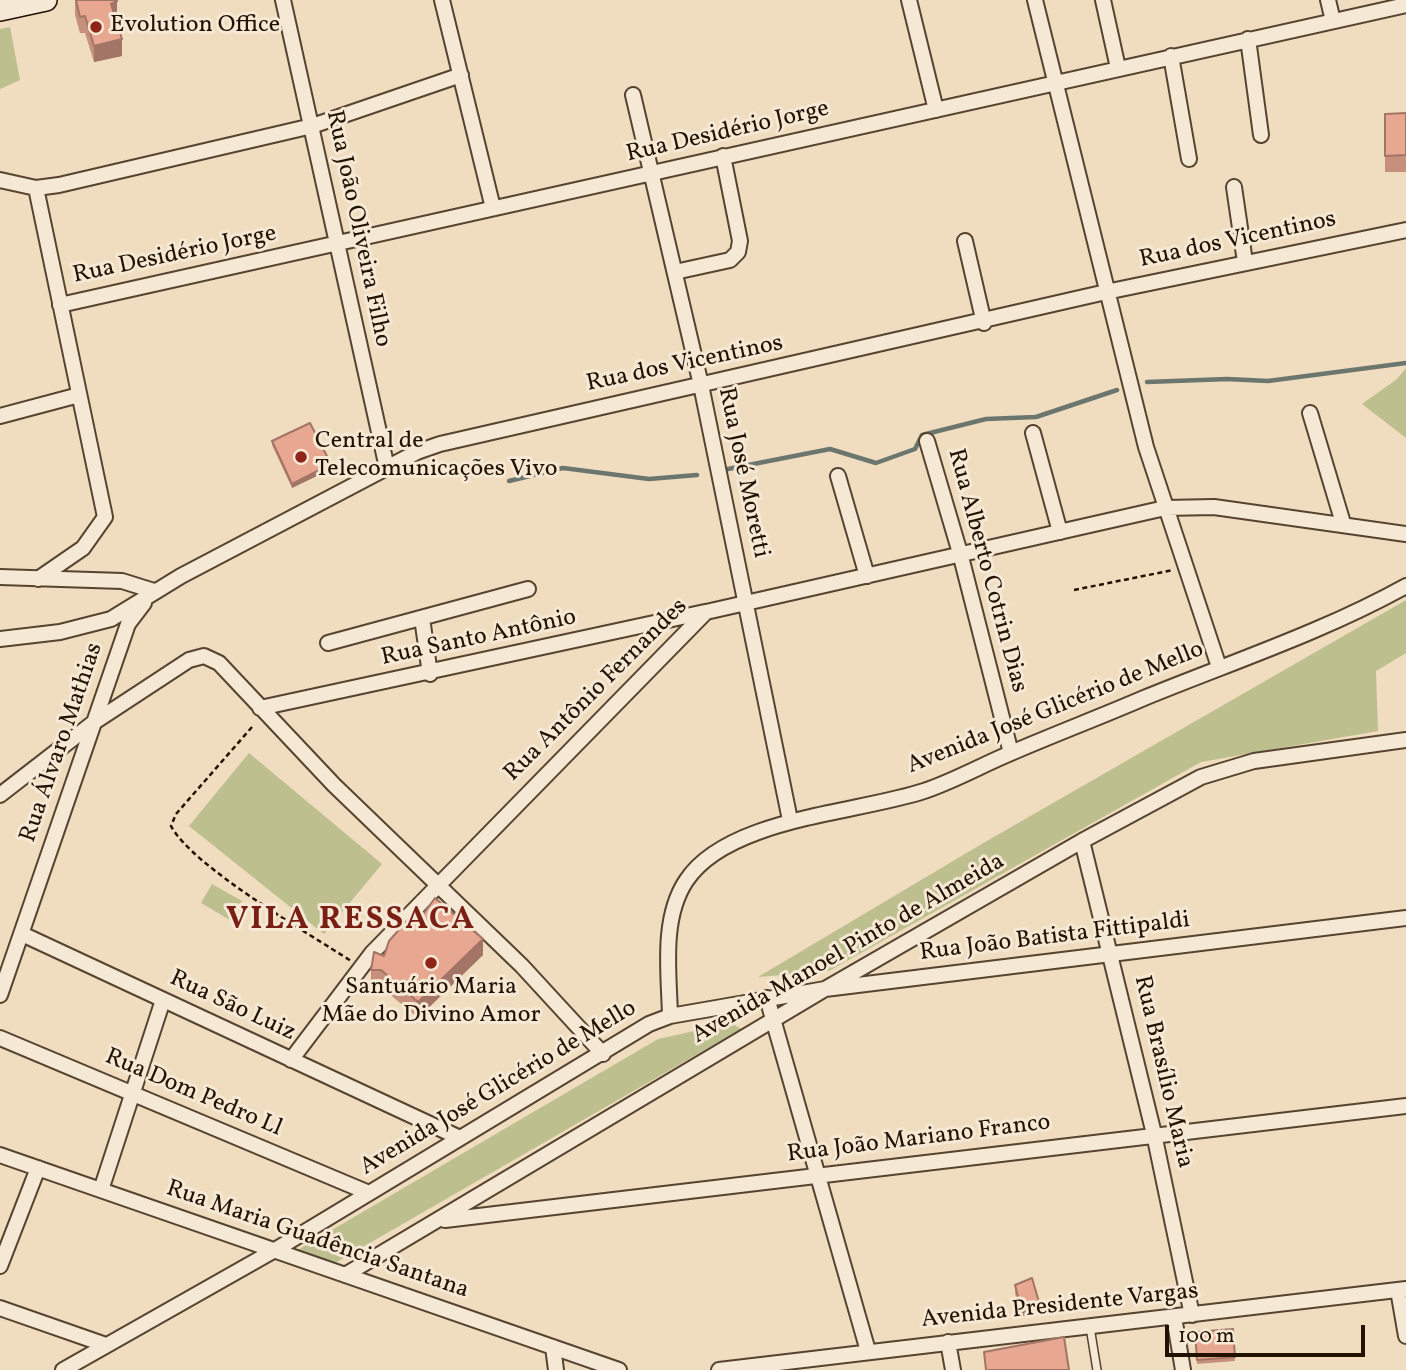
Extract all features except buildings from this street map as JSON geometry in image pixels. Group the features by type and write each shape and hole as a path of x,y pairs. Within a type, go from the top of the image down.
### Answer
{"main road":[{"path":"0,10 46,0"}],"street":[{"name":"Rua João Oliveira Filho","path":"283,0 387,468"},
{"path":"442,0 493,208"},
{"path":"908,0 936,110"},
{"path":"1035,0 1146,447 1219,667"},
{"path":"1102,0 1118,68"},
{"path":"1328,0 1333,21"},
{"name":"Rua Desidério Jorge","path":"60,305 1406,5"},
{"path":"1248,39 1261,135"},
{"path":"1171,56 1189,159"},
{"path":"0,180 36,188 312,126 461,75"},
{"name":"Rua José Moretti","path":"633,95 701,385 790,820"},
{"path":"675,272 730,260 738,251 740,241 723,156"},
{"path":"1234,187 1245,262"},
{"path":"36,188 105,517 83,548 37,579"},
{"name":"Rua dos Vicentinos","path":"0,639 60,632 111,619 154,592 387,468 440,444 984,323 1106,292 1406,230"},
{"path":"965,241 984,323"},
{"path":"0,416 79,395"},
{"path":"1310,413 1343,523"},
{"path":"1033,433 1060,532"},
{"name":"Rua Alberto Cotrin Dias","path":"927,441 960,554 1011,753"},
{"path":"838,477 867,576"},
{"name":"Rua Antônio Fernandes","path":"291,1060 360,967 706,612 1166,508 1213,507 1343,523 1406,534"},
{"path":"0,577 122,581 154,592"},
{"name":"Avenida José Glicério de Mello","path":"63,1370 275,1250 649,1024 670,1016 669,934 675,903 686,880 702,864 725,848 790,820 922,792 1219,667 1349,618 1406,586"},
{"path":"328,643 528,589"},
{"name":"Rua Álvaro Mathias","path":"0,995 128,624 154,592"},
{"name":"Rua Santo Antônio","path":"260,708 430,674 706,612"},
{"path":"422,618 430,674"},
{"path":"0,795 93,723 190,660 204,656 219,663 334,785 522,966 603,1054"},
{"name":"Avenida Manoel Pinto de Almeida","path":"345,1275 825,989 1082,841 1214,773 1254,761 1406,740"},
{"name":"Rua Brasílio Maria","path":"1082,841 1154,1134 1192,1315"},
{"name":"Rua João Batista Fittipaldi","path":"670,1016 825,989 1406,918"},
{"name":"Rua São Luiz","path":"22,934 460,1138"},
{"path":"767,998 868,1351"},
{"path":"102,1190 163,1000"},
{"name":"Rua Dom Pedro Ll","path":"0,1038 369,1193"},
{"name":"Rua João Mariano Franco","path":"438,1221 1406,1105"},
{"name":"Rua Maria Guadência Santana","path":"0,1155 619,1370"},
{"path":"0,1266 38,1168"},
{"path":"1402,1289 1406,1336"},
{"name":"Avenida Presidente Vargas","path":"719,1370 1402,1289"},
{"path":"0,1308 106,1345"},
{"path":"1174,1317 1183,1370"},
{"path":"948,1342 953,1370"},
{"path":"553,1347 556,1370"}],"lane":[{"path":"1090,1327 1097,1370"}],"path":[{"path":"1074,590 1186,567"},
{"path":"252,727 176,814 171,826 180,842 251,895 360,967"}],"green space":[{"path":"10,27 20,80 0,89 0,29"},
{"path":"1406,368 1406,438 1362,404 1397,379"},
{"path":"1406,600 1406,653 1376,671 1378,731 1201,762 829,971 758,977 980,845"},
{"path":"249,753 382,864 324,934 189,826"},
{"path":"212,884 242,901 230,920 201,903"},
{"path":"731,1023 741,1029 335,1263 296,1251 658,1039"}],"waterway":[{"path":"1147,382 1227,379 1268,381 1406,363"},
{"path":"728,469 830,449 876,463 915,449 922,435 986,419 1036,417 1117,390"},
{"path":"509,481 563,468 649,479 697,475"}],"place":[{"name":"Evolution Office","path":"96,27"},
{"name":"Central de Telecomunicações Vivo","path":"301,457"},
{"name":"Santuário Maria Mãe do Divino Amor","path":"431,963"}],"district":[{"name":"VILA RESSACA","path":"351,922"}]}
